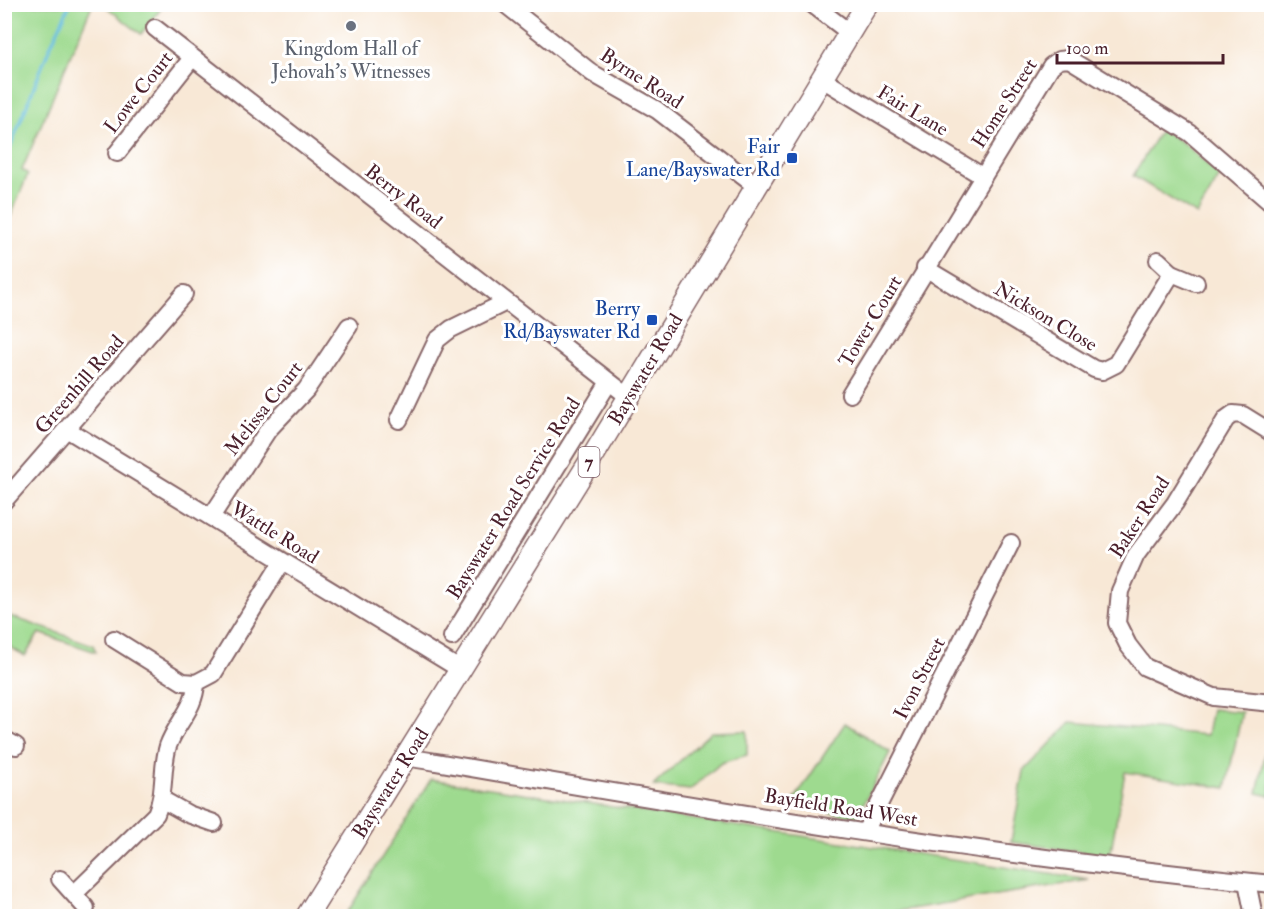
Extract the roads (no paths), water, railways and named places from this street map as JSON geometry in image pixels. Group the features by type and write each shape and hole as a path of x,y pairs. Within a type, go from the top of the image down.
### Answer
{"main road":[{"name":"Bayswater Road","path":"307,916 461,670 867,4"}],"street":[{"name":"Byrne Road","path":"505,4 592,73 657,110 757,187"},
{"path":"812,4 850,33"},
{"name":"Berry Road","path":"155,27 628,397"},
{"name":"Lowe Court","path":"117,153 192,58"},
{"name":"Home Street","path":"925,268 1051,66 1059,60 1069,59 1190,133 1272,204"},
{"name":"Fair Lane","path":"822,79 982,176"},
{"path":"1158,260 1172,273 1196,283"},
{"name":"Nickson Close","path":"925,268 1102,371 1116,364 1172,273"},
{"name":"Tower Court","path":"850,394 925,268"},
{"name":"Greenhill Road","path":"4,501 184,294"},
{"path":"399,420 437,340 451,329 506,302"},
{"name":"Melissa Court","path":"211,517 268,430 306,390 349,326"},
{"name":"Bayswater Road Service Road","path":"452,637 609,382"},
{"name":"Baker Road","path":"1272,433 1243,415 1233,414 1226,419 1175,503 1131,564 1120,591 1117,623 1128,645 1145,667 1214,697 1272,703"},
{"name":"Wattle Road","path":"68,430 461,670"},
{"name":"Ivon Street","path":"865,832 1011,543"},
{"path":"114,639 183,682 196,683 213,674 282,562"},
{"path":"74,894 156,814 163,800 169,745 193,704 196,683"},
{"name":"Bayfield Road West","path":"406,757 865,832 1122,869 1272,884"},
{"path":"163,800 188,814 214,823"},
{"path":"60,879 86,908"},
{"path":"1247,882 1254,916"}],"waterway":[{"path":"4,163 49,49 70,4"}],"place":[{"name":"Kingdom Hall of Jehovah's Witnesses","path":"351,26"},
{"name":"Fair Lane/Bayswater Rd","path":"792,158"},
{"name":"Berry Rd/Bayswater Rd","path":"652,320"}]}
